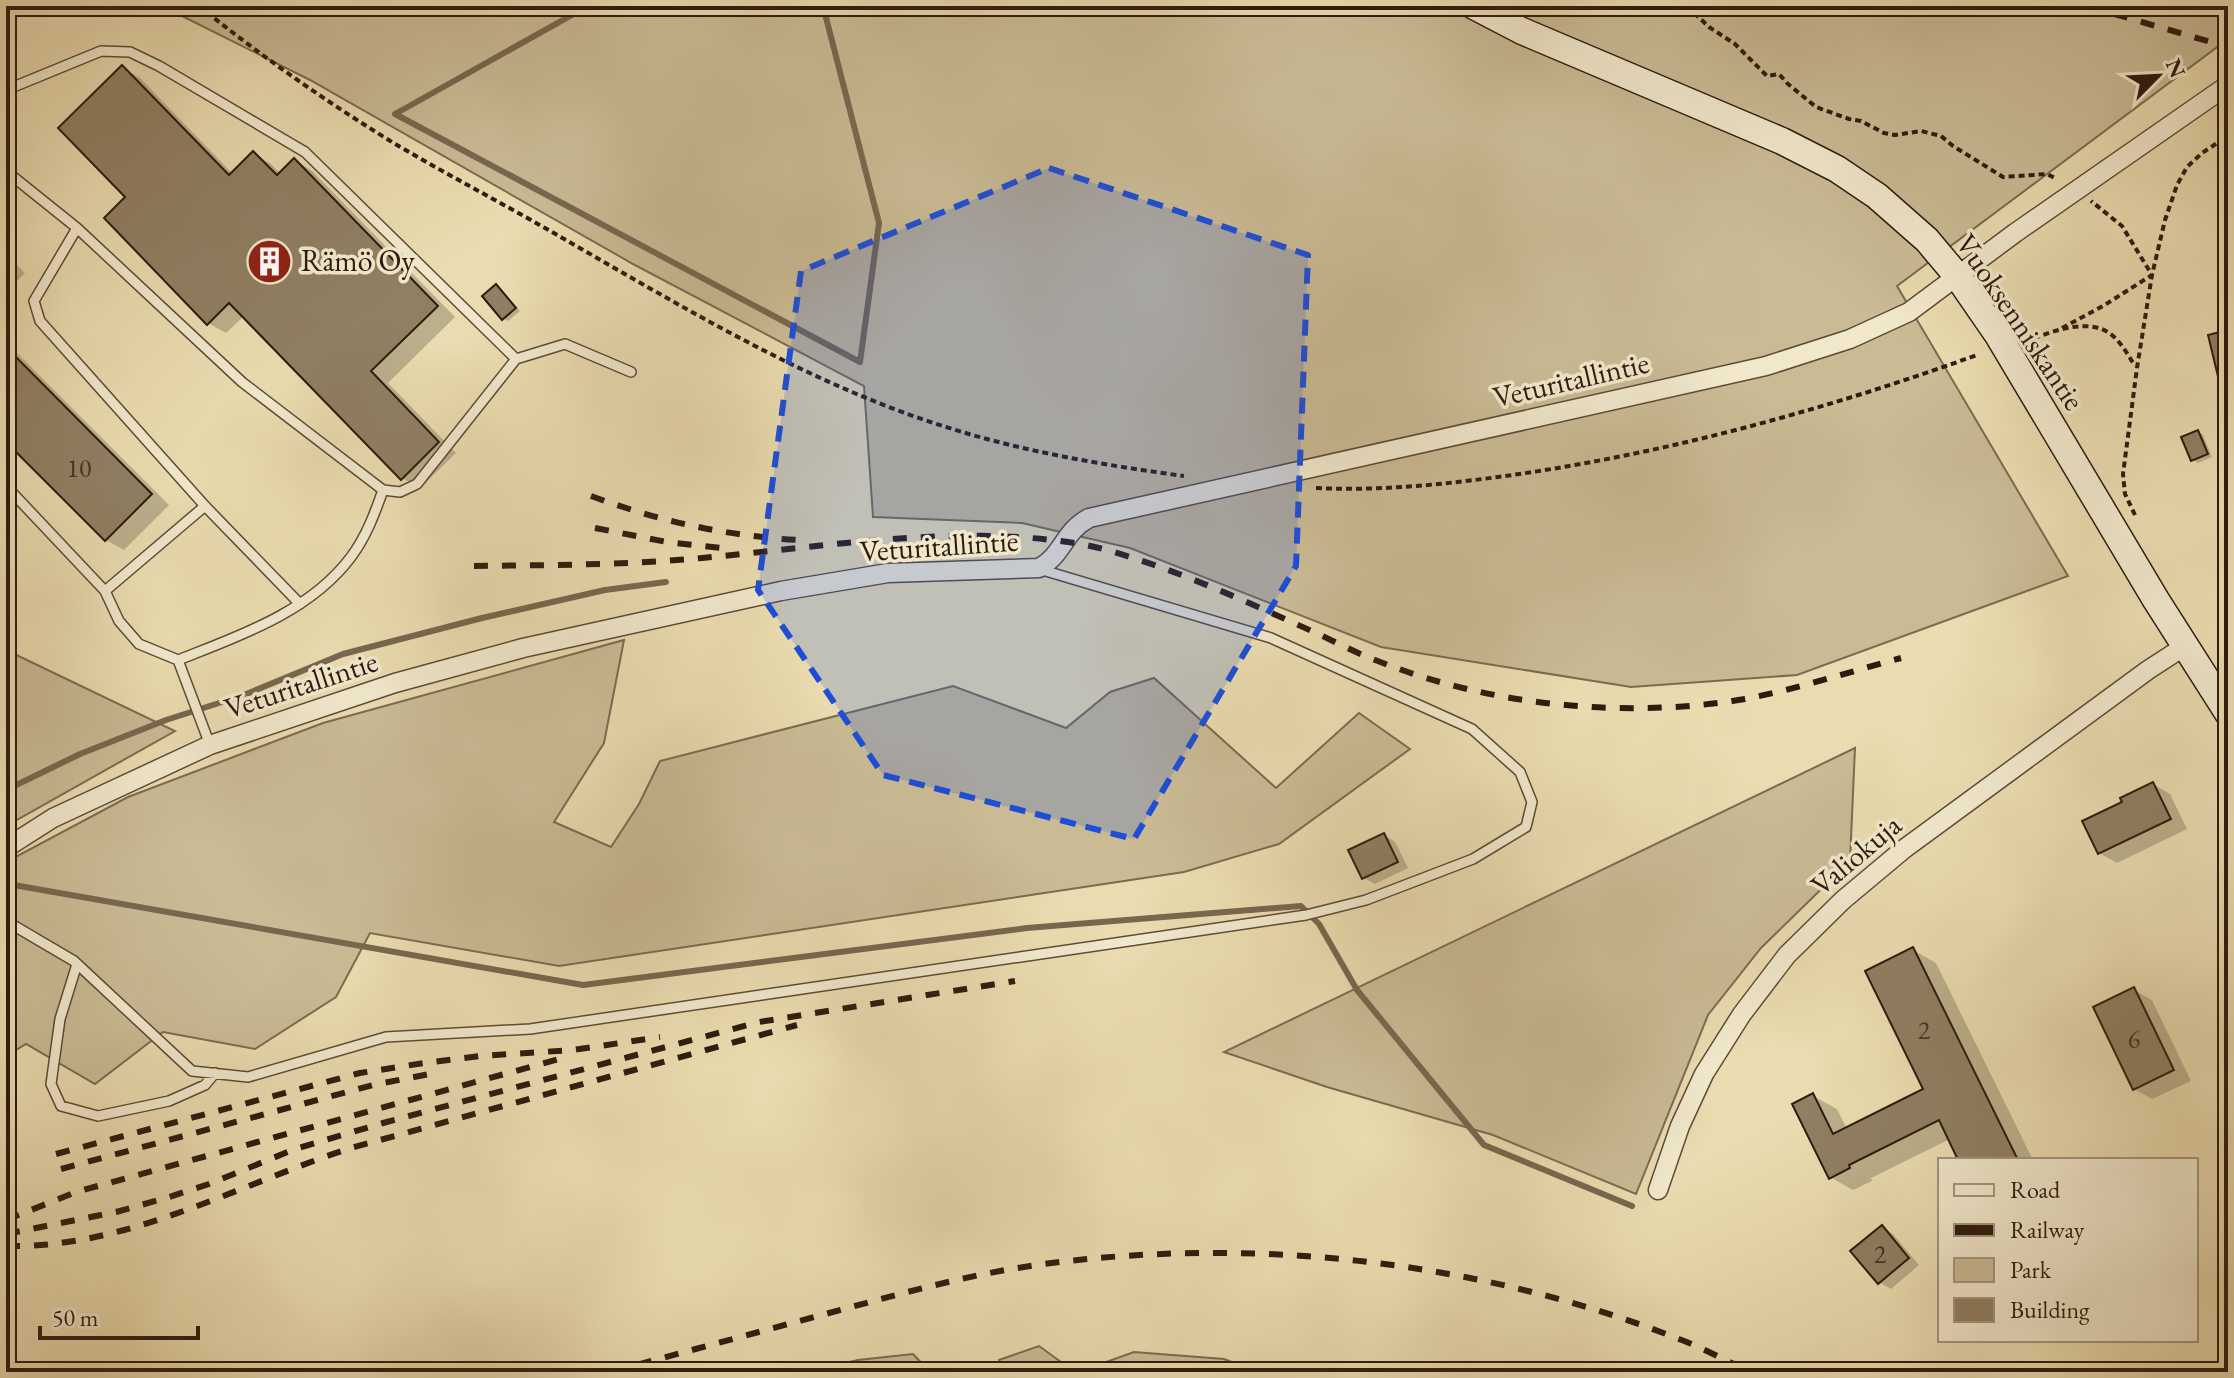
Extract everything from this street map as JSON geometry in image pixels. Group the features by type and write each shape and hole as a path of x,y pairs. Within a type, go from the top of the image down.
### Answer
{"street":[{"name":"Vuoksenniskantie","path":"1474,6 1522,31 1782,141 1837,169 1877,196 1927,240 1958,277 2128,530 2156,600 2228,713"},
{"name":"Veturitallintie","path":"6,848 53,818 210,745 381,688 523,648 781,591 888,573 1039,568 1053,560 1076,525 1089,518 1766,366 1850,339 1909,312 1981,257 2228,85"},
{"name":"Valiokuja","path":"1658,1190 1680,1126 1704,1074 1742,1014 1787,955 1843,900 1904,849 2185,646"}],"lane":[{"path":"6,17 13,6"},
{"path":"6,90 101,51 130,52 159,66 305,152 516,359"},
{"path":"6,171 77,228 242,382 383,490 400,492 417,484 516,359 565,344 631,372"},
{"path":"77,228 34,301 40,321 205,506 300,604"},
{"path":"6,486 105,591 119,621 139,644 178,660 241,635 300,604 351,557 374,517 383,490"},
{"path":"105,591 205,506"},
{"path":"6,921 77,964 192,1071 248,1077 386,1037 530,1029 1306,915 1366,900 1473,859 1526,827 1532,802 1520,772 1472,729 1271,638 1039,568"},
{"path":"178,660 210,745"},
{"path":"77,964 60,1019 51,1084 61,1106 98,1116 169,1101 205,1085 215,1073"}],"path":[{"path":"199,6 305,85 396,144 729,332 833,383 945,427 1029,450 1198,477"},
{"path":"1687,6 1709,27 1735,44 1767,76 1779,74 1816,107 1861,121 1884,133 1895,135 1921,131 1941,136 2003,177 2047,174 2077,190 2122,226 2152,275"},
{"path":"2128,530 2123,474 2152,275 2165,220 2187,167 2228,136"},
{"path":"2034,338 2062,328 2152,275"},
{"path":"2062,328 2092,327 2110,333 2137,368"},
{"path":"1308,488 1356,490 1446,484 1620,457 1829,404 1977,355"}],"highlighted area":[{"path":"1049,168 1308,255 1296,566 1134,839 883,775 758,590 801,271"}],"green space":[{"path":"162,6 2228,6 2228,39 1897,286 2068,576 1797,675 1631,687 1381,647 1130,548 1022,523 873,517 864,386 633,264 310,80"},
{"path":"624,640 604,743 554,822 611,847 639,804 660,761 953,686 1066,728 1110,692 1154,678 1276,788 1359,713 1410,749 1279,844 1184,872 559,966 370,933 336,997 255,1049 163,1032 95,1084 26,1044 6,1056 6,862 128,797 323,723"},
{"path":"6,650 175,731 6,826"},
{"path":"1855,748 1850,861 1761,948 1708,1015 1636,1194 1493,1135 1327,1087 1224,1052"},
{"path":"1039,1346 1061,1362 1062,1372 1000,1372 999,1360"},
{"path":"1134,1352 1224,1359 1258,1372 1088,1372 1092,1367"},
{"path":"913,1354 930,1372 807,1372 858,1360"}],"building":[{"name":"Rämö Oy","path":"122,65 229,175 253,151 277,175 294,158 438,306 371,371 439,442 401,480 229,303 207,325 104,218 125,197 58,128"},
{"path":"496,284 516,308 502,320 482,296"},
{"path":"2228,330 2228,392 2222,393 2208,335"},
{"path":"6,347 152,494 105,541 6,442"},
{"path":"2198,430 2208,454 2191,461 2181,437"},
{"path":"2153,782 2171,819 2098,854 2082,821 2122,802 2120,798"},
{"path":"1384,833 1398,862 1362,879 1348,850"},
{"path":"1913,947 2017,1158 1957,1158 1939,1120 1849,1165 1850,1168 1829,1179 1792,1104 1813,1093 1833,1134 1923,1089 1865,971"},
{"path":"2134,987 2174,1070 2133,1090 2093,1007"},
{"path":"1882,1225 1909,1258 1878,1284 1850,1251"}],"waterway":[{"path":"395,114 588,6"},
{"path":"395,114 860,362 879,223 823,6"},
{"path":"6,790 80,754 166,720 244,695 343,654 605,590 666,582"},
{"path":"6,881 8,884 583,985 1027,928 1301,906 1319,924 1357,990 1484,1145 1632,1206"}],"railway":[{"path":"2087,6 2228,47"},
{"path":"591,496 693,526 798,540"},
{"path":"595,528 667,542 722,548"},
{"path":"474,566 674,560 930,537 1022,537 1068,542 1115,552 1180,574 1366,656 1425,678 1515,699 1561,705 1655,708 1745,699 1901,658"},
{"path":"6,1234 116,1212 166,1198 295,1149 759,1022 1015,981"},
{"path":"6,1246 51,1244 139,1226 351,1148 797,1025"},
{"path":"56,1154 360,1073 481,1056 573,1050 660,1037"},
{"path":"6,1220 76,1192 559,1059"},
{"path":"61,1169 373,1085 440,1072"},
{"path":"611,1372 993,1272 1124,1256 1205,1253 1286,1255 1366,1262 1526,1290 1603,1312 1679,1339 1750,1372"}],"place":[{"name":"Rämö Oy","path":"270,261"}]}
